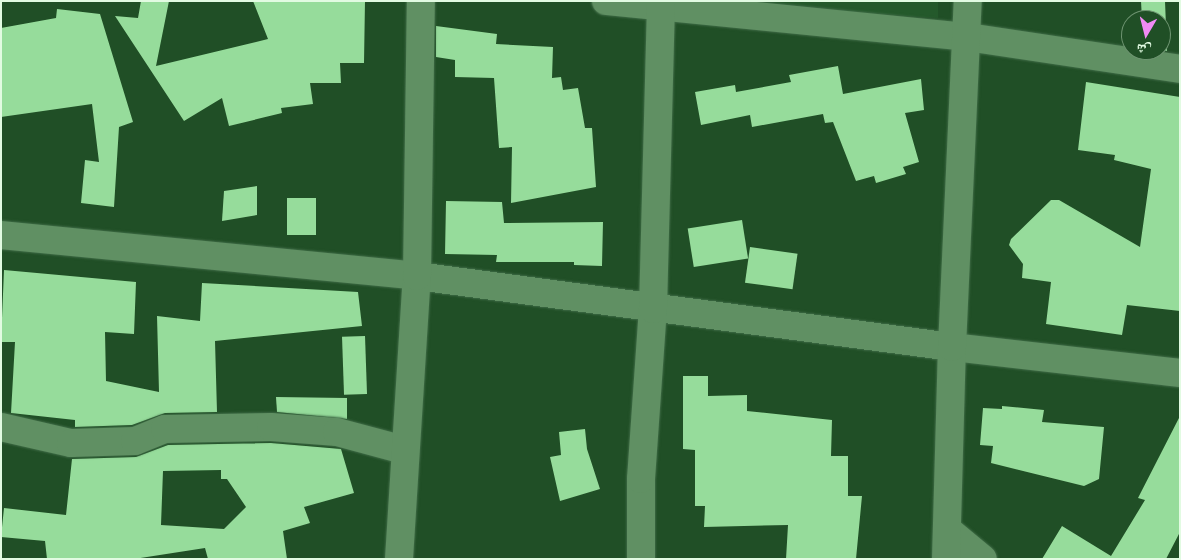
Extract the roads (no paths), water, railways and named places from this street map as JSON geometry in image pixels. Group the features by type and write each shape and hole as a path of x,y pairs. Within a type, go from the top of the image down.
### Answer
{"street":[{"path":"399,559 404,450 417,276 421,1"},
{"path":"606,1 661,4 968,38 1180,69"},
{"path":"946,559 952,347 968,38 968,1"},
{"path":"641,559 641,479 652,309 661,4"},
{"path":"1,235 417,276 652,309 952,347 1180,373"},
{"path":"1,427 71,443 135,441 165,429 271,427 337,432 404,450"},
{"path":"948,530 983,559"}]}
